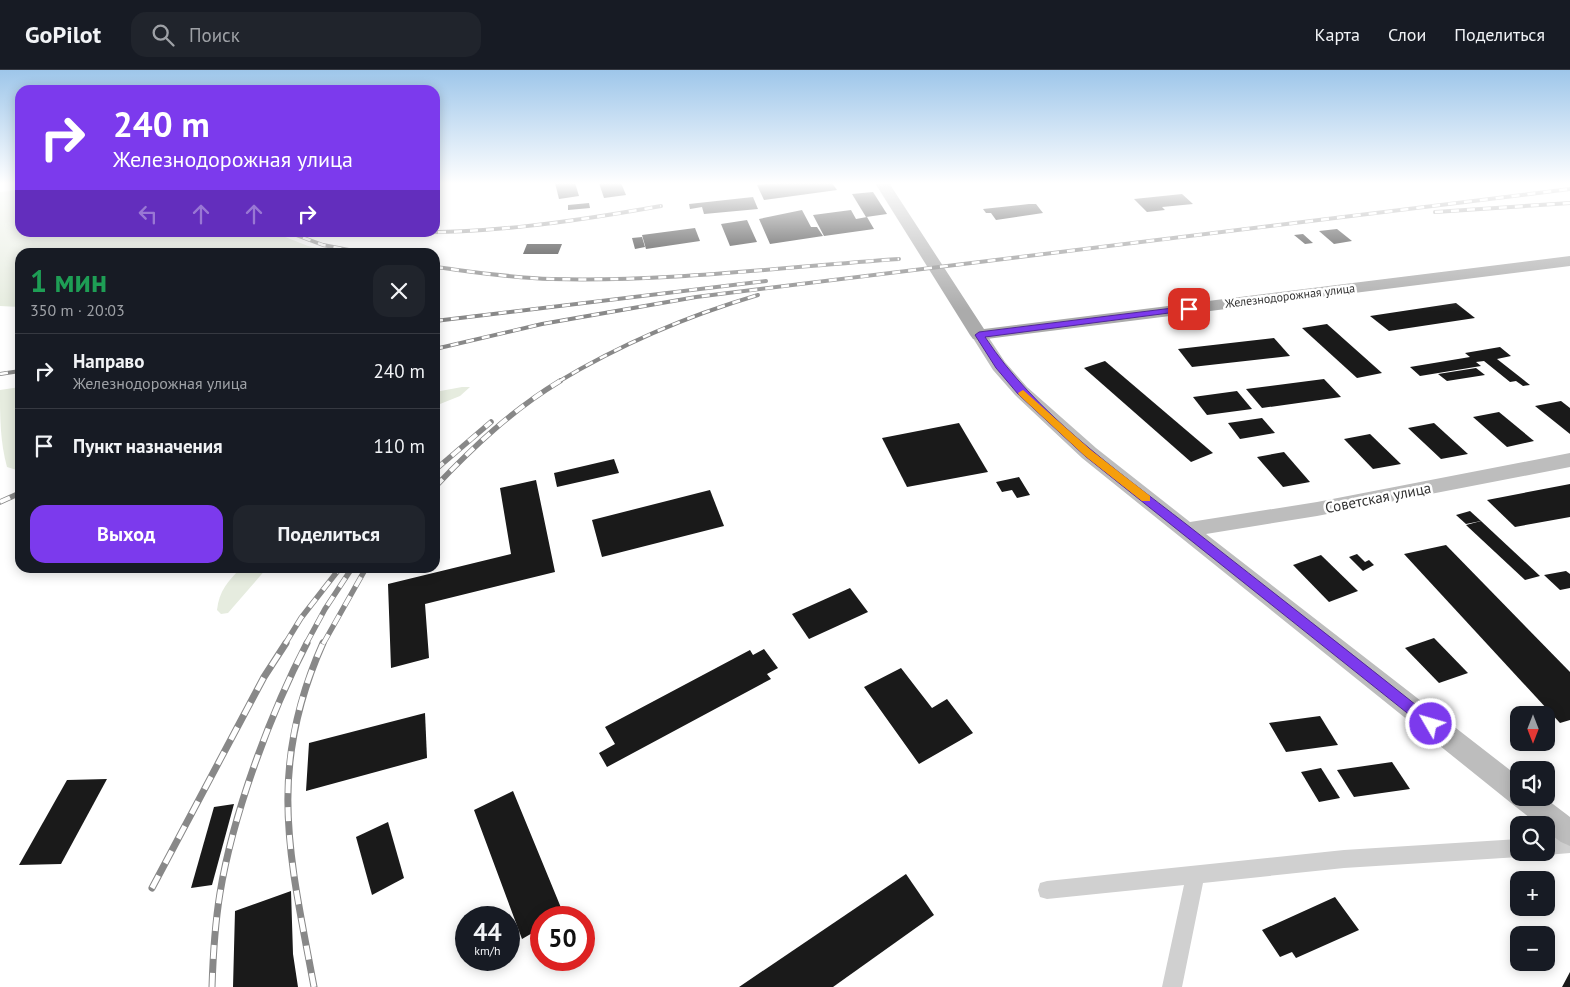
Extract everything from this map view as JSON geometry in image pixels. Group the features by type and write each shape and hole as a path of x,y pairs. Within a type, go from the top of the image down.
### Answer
{"main road":[{"path":"909,226 979,335 1009,378 1043,412 1089,453 1185,530 1510,785"},
{"name":"Железнодорожная улица","path":"979,335 1570,261"},
{"name":"Советская улица","path":"1185,530 1326,508 1570,460"},
{"path":"1535,806 1570,833"}],"street":[{"path":"1555,845 1570,844"},
{"path":"1047,890 1344,859 1510,849"},
{"path":"1172,987 1194,876"}],"shaded area":[{"path":"0,226 15,226 15,237 285,237 317,248 15,248 15,307 0,306"},
{"path":"470,387 460,396 440,404 440,391"},
{"path":"15,388 15,469 7,467 5,458 0,419 0,390"},
{"path":"236,573 263,573 228,613 221,614 217,610 218,603 228,582"}],"building":[{"path":"722,226 750,226 757,242 730,246"},
{"path":"762,226 810,226 817,227 823,236 770,244"},
{"path":"819,226 872,226 874,229 824,236"},
{"path":"695,228 700,241 646,249 642,235"},
{"path":"1337,229 1352,241 1334,244 1319,231"},
{"path":"1303,234 1313,243 1305,244 1294,235"},
{"path":"642,237 645,247 635,249 632,238"},
{"path":"527,244 562,244 558,254 523,254"},
{"path":"1456,303 1475,318 1389,331 1370,316"},
{"path":"1327,324 1382,373 1357,378 1302,328"},
{"path":"1274,338 1290,356 1192,367 1178,349"},
{"path":"1500,347 1511,356 1497,359 1530,385 1523,386 1516,381 1510,382 1484,361 1476,362 1481,366 1420,376 1410,367 1470,357 1465,353"},
{"path":"1105,361 1213,453 1191,462 1084,368"},
{"path":"1476,368 1485,375 1447,381 1438,374"},
{"path":"1324,379 1341,397 1262,408 1246,389"},
{"path":"1237,391 1252,409 1207,415 1193,397"},
{"path":"1561,401 1570,408 1570,434 1535,406"},
{"path":"1499,412 1534,441 1507,447 1473,417"},
{"path":"1262,418 1275,433 1240,439 1228,423"},
{"path":"959,423 988,472 907,487 882,438"},
{"path":"1434,423 1468,454 1441,459 1408,428"},
{"path":"1370,434 1401,464 1373,469 1344,439"},
{"path":"1284,452 1310,482 1283,487 1257,457"},
{"path":"614,459 619,473 557,487 554,473"},
{"path":"1019,477 1030,495 1017,498 1012,490 1002,492 996,482"},
{"path":"536,480 555,572 425,604 429,658 391,668 388,584 440,573 440,571 511,554 500,488"},
{"path":"1570,484 1570,517 1515,527 1487,500"},
{"path":"710,490 724,526 602,557 592,520"},
{"path":"1470,511 1481,521 1466,524 1456,515"},
{"path":"1481,521 1540,576 1525,580 1466,525"},
{"path":"1446,545 1570,672 1570,720 1560,723 1555,718 1555,706 1544,706 1404,554"},
{"path":"1357,554 1365,562 1369,560 1374,565 1363,571 1349,557"},
{"path":"1321,555 1358,591 1329,602 1293,565"},
{"path":"1566,571 1570,574 1570,588 1560,590 1544,575"},
{"path":"850,588 868,612 809,639 792,614"},
{"path":"1434,638 1468,673 1439,683 1405,648"},
{"path":"764,649 778,668 767,674 771,679 607,767 599,753 615,744 605,727 750,650 753,655"},
{"path":"901,668 932,708 947,699 973,733 919,764 864,687"},
{"path":"425,713 427,758 306,791 309,743"},
{"path":"1320,716 1338,745 1286,752 1269,723"},
{"path":"1392,762 1410,789 1354,797 1337,770"},
{"path":"1321,768 1340,798 1319,802 1301,772"},
{"path":"107,779 61,864 19,865 67,780"},
{"path":"513,791 560,906 530,906 530,934 522,939 520,934 520,906 510,906 474,810"},
{"path":"234,804 212,885 191,888 214,807"},
{"path":"388,822 404,878 372,895 356,837"},
{"path":"906,874 934,915 833,987 739,987"},
{"path":"291,891 293,954 298,987 233,987 235,911"},
{"path":"1335,897 1359,930 1296,958 1292,952 1280,957 1262,930"},
{"path":"1570,972 1570,987 1562,987"}],"railway":[{"path":"440,232 528,226"},
{"path":"440,348 542,324 696,297 1272,226"},
{"path":"301,237 323,245 338,248"},
{"path":"440,268 522,277 595,279 682,276 899,259"},
{"path":"440,320 766,281"},
{"path":"558,382 606,355 655,332 706,312 758,295"},
{"path":"0,374 15,372"},
{"path":"440,482 509,417 560,381"},
{"path":"440,466 491,422"},
{"path":"0,502 15,495"},
{"path":"285,644 301,618 336,573"},
{"path":"306,644 325,609 349,573"},
{"path":"323,644 363,573"},
{"path":"152,888 264,677 286,643"},
{"path":"212,987 218,905 226,862 243,798 267,732 307,643"},
{"path":"314,987 291,855 288,814 289,773 294,732 305,689 323,643"}],"slow traffic":[{"path":"1023,393 1089,453 1146,498"}],"route":[{"path":"1189,309 979,335 1009,378 1021,391 1089,453 1431,724"}]}
